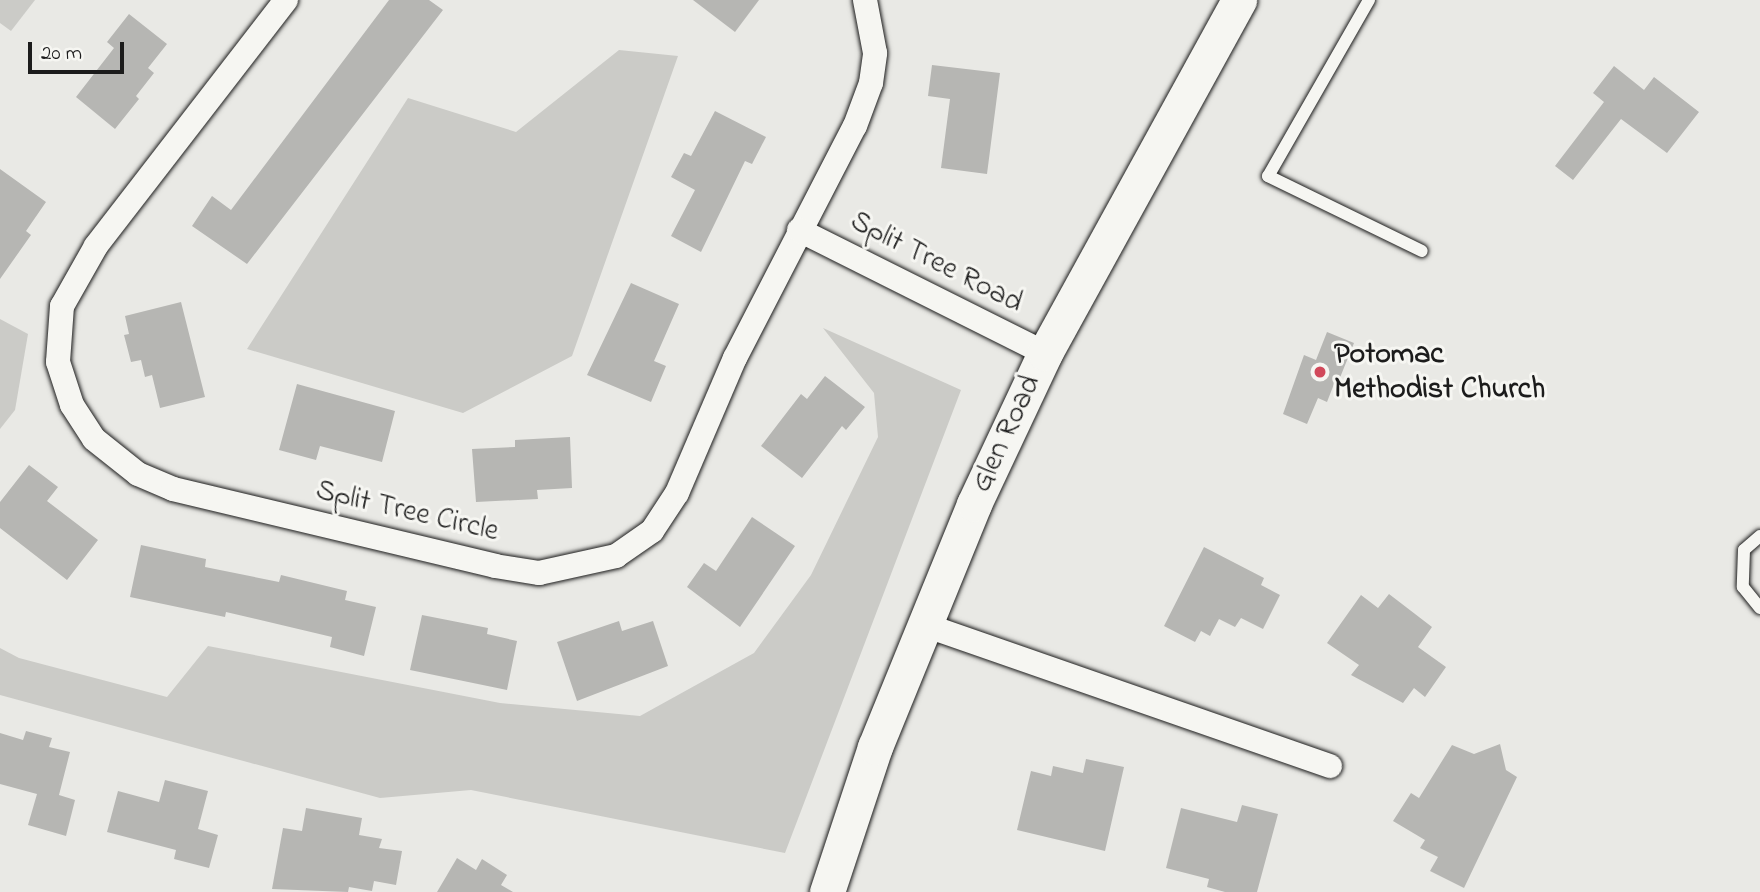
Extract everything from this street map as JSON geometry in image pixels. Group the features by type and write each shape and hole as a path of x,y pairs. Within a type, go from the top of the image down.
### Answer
{"main road":[{"name":"Glen Road","path":"827,892 922,624 1045,353 1239,0"}],"street":[{"name":"Split Tree Circle","path":"286,0 96,246 62,306 58,362 72,405 94,439 138,474 173,489 495,566 539,572 616,556 652,531 677,493 735,358 855,126 871,83 875,53 864,0"},
{"name":"Split Tree Road","path":"799,230 1045,353"},
{"path":"922,624 1330,766"}],"lane":[{"path":"1368,0 1268,176 1422,251"},
{"path":"1760,536 1744,550 1743,587 1760,608"}],"shaded area":[{"path":"0,0 35,0 11,31 0,23"},
{"path":"619,50 678,56 572,356 463,413 247,349 408,98 516,132"},
{"path":"0,319 28,334 15,410 0,429"},
{"path":"823,328 961,390 785,853 471,790 380,798 0,695 0,648 19,658 167,697 208,646 500,703 640,716 754,653 811,575 878,437 874,393"}],"building":[{"path":"389,0 429,0 443,10 247,264 192,226 212,196 231,210"},
{"path":"693,0 759,0 735,32"},
{"path":"129,14 167,44 148,68 154,73 136,96 139,99 115,129 76,97 114,48 107,42"},
{"path":"932,65 1000,73 987,174 941,168 950,99 928,96"},
{"path":"1614,66 1644,90 1654,77 1699,112 1667,153 1621,119 1573,180 1555,166 1604,102 1593,93"},
{"path":"715,111 766,137 752,164 745,161 701,252 671,236 695,190 671,177 684,153 691,156"},
{"path":"0,169 46,202 26,231 31,235 0,279"},
{"path":"631,283 679,304 654,361 666,366 651,402 587,375"},
{"path":"181,302 205,397 160,408 152,375 145,377 141,360 131,362 124,335 129,334 125,316"},
{"name":"Potomac Methodist Church","path":"1327,332 1354,343 1337,385 1334,384 1327,402 1318,398 1307,424 1283,414 1304,355 1316,360"},
{"path":"825,376 865,407 846,430 842,426 802,478 761,446 801,394 807,399"},
{"path":"297,384 395,411 382,462 320,446 316,460 279,450"},
{"path":"570,437 572,488 537,490 538,499 476,502 472,449 515,447 515,440"},
{"path":"29,465 58,487 47,501 98,540 67,580 0,528 0,502"},
{"path":"752,517 795,546 740,627 687,587 704,563 716,571"},
{"path":"141,545 206,559 205,567 279,582 281,575 347,591 345,600 376,607 364,656 330,647 332,637 226,612 225,617 130,597"},
{"path":"1204,547 1264,578 1261,585 1280,595 1263,629 1241,618 1235,627 1219,619 1210,636 1201,631 1195,642 1164,626"},
{"path":"1389,594 1432,627 1418,647 1446,667 1425,697 1414,688 1403,703 1351,675 1359,665 1327,643 1361,595 1378,608"},
{"path":"422,615 488,628 487,634 517,641 507,690 410,670"},
{"path":"619,621 622,631 653,621 668,666 577,701 557,642"},
{"path":"26,731 52,738 49,747 70,752 59,795 75,800 66,836 28,825 37,794 0,784 0,733 23,740"},
{"path":"1500,744 1506,770 1517,777 1464,888 1430,871 1438,857 1420,848 1425,840 1393,821 1411,793 1419,798 1452,745 1474,754"},
{"path":"1086,759 1124,767 1105,851 1017,830 1031,771 1051,776 1053,766 1083,773"},
{"path":"165,780 208,791 198,829 218,835 209,868 174,859 176,850 107,832 118,791 159,802"},
{"path":"1242,805 1278,814 1257,892 1225,892 1207,887 1209,879 1166,868 1181,808 1237,822"},
{"path":"306,808 362,818 359,835 382,839 379,848 402,851 396,885 374,881 372,891 349,887 348,892 272,889 283,828 302,831"},
{"path":"457,858 476,870 482,859 507,875 501,885 513,892 437,892"}],"place":[{"name":"Potomac Methodist Church","path":"1320,372"}]}
